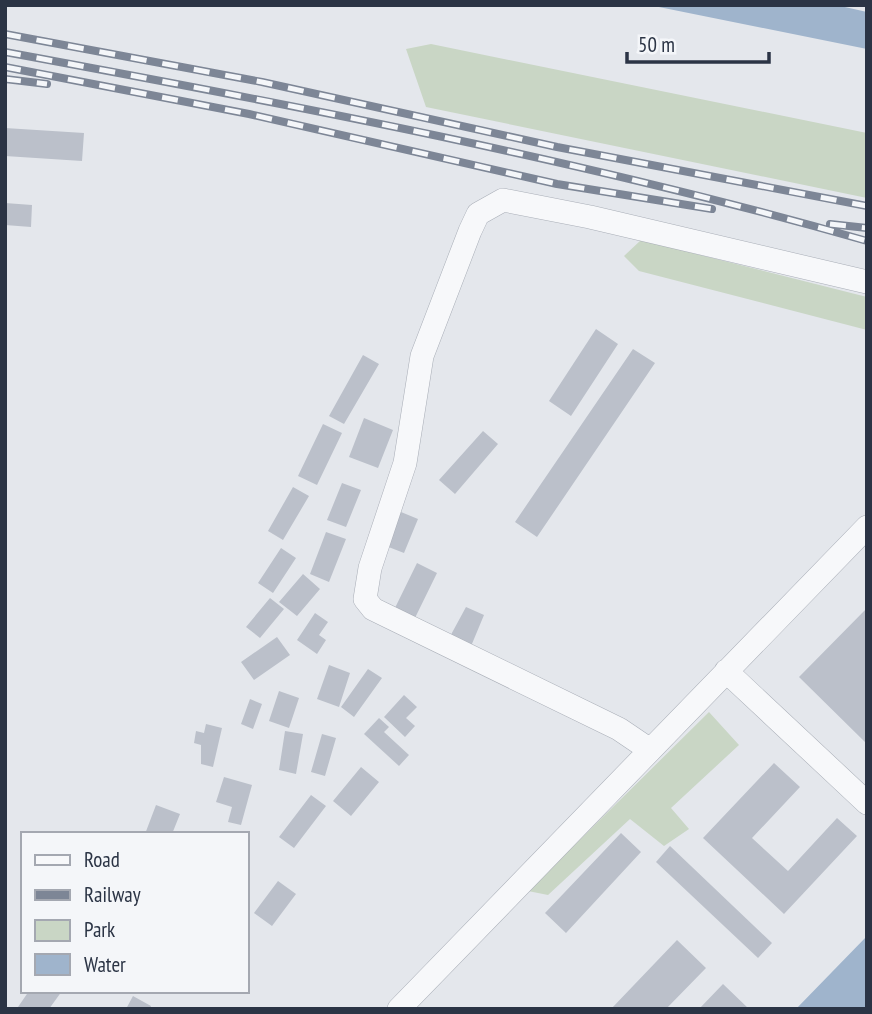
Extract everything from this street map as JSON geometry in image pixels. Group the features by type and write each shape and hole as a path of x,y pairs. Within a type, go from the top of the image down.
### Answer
{"street":[{"path":"650,750 619,729 373,610 365,598 370,568 405,463 422,356 470,230 478,214 503,201 590,217 867,282"},
{"path":"399,1009 867,527"},
{"path":"726,671 867,803"}],"green space":[{"path":"431,44 867,133 867,198 426,107 406,49"},
{"path":"641,240 867,297 867,330 639,271 624,256"},
{"path":"709,712 739,745 671,808 689,829 664,846 630,819 548,895 528,891"}],"water":[{"path":"649,5 836,5 867,12 867,49"},
{"path":"867,936 867,1009 796,1009"}],"building":[{"path":"5,128 84,133 82,161 5,156"},
{"path":"5,203 32,205 31,227 5,225"},
{"path":"596,329 618,344 571,416 549,401"},
{"path":"633,349 655,363 537,537 515,522"},
{"path":"363,355 379,364 344,424 329,416"},
{"path":"364,418 393,430 378,468 349,457"},
{"path":"323,424 342,433 317,485 298,476"},
{"path":"483,431 498,444 455,494 439,480"},
{"path":"342,483 361,490 346,527 327,520"},
{"path":"293,487 309,496 283,540 268,531"},
{"path":"401,512 418,519 404,553 386,546"},
{"path":"326,532 346,539 329,582 310,574"},
{"path":"281,548 296,558 273,593 258,583"},
{"path":"417,563 437,573 413,622 393,612"},
{"path":"303,574 320,589 297,616 279,602"},
{"path":"270,598 284,609 260,638 246,627"},
{"path":"466,607 484,615 469,651 447,642"},
{"path":"867,608 867,744 799,677"},
{"path":"315,613 328,622 319,635 326,640 317,654 297,640"},
{"path":"277,637 290,655 254,680 241,662"},
{"path":"329,665 350,673 339,707 317,699"},
{"path":"368,669 382,678 354,717 341,707"},
{"path":"279,691 299,698 289,728 269,721"},
{"path":"404,695 417,707 406,718 415,726 405,737 384,717"},
{"path":"250,699 262,704 253,729 241,724"},
{"path":"379,718 389,727 384,732 409,755 399,766 364,734"},
{"path":"206,724 222,728 213,767 201,764 201,745 194,743 196,731 204,733"},
{"path":"285,731 303,734 296,774 279,770"},
{"path":"322,734 336,738 325,776 311,772"},
{"path":"774,763 800,787 752,838 788,871 837,818 857,836 784,914 703,838"},
{"path":"361,767 379,782 351,816 333,801"},
{"path":"224,777 252,785 241,825 228,822 232,807 216,802"},
{"path":"311,795 326,806 294,848 279,837"},
{"path":"156,805 180,814 173,832 146,832"},
{"path":"621,833 641,852 566,933 545,913"},
{"path":"670,846 772,943 758,958 656,862"},
{"path":"278,881 296,894 272,926 254,913"},
{"path":"677,940 706,968 666,1009 611,1009"},
{"path":"723,984 749,1009 699,1009"},
{"path":"28,993 61,993 49,1009 18,1007"},
{"path":"133,996 151,1006 150,1009 126,1009"}],"railway":[{"path":"5,34 262,82 557,147 867,206"},
{"path":"5,52 438,136 654,185 867,241"},
{"path":"5,67 249,114 557,184 712,209"},
{"path":"5,79 47,84"},
{"path":"830,224 867,228"}]}
